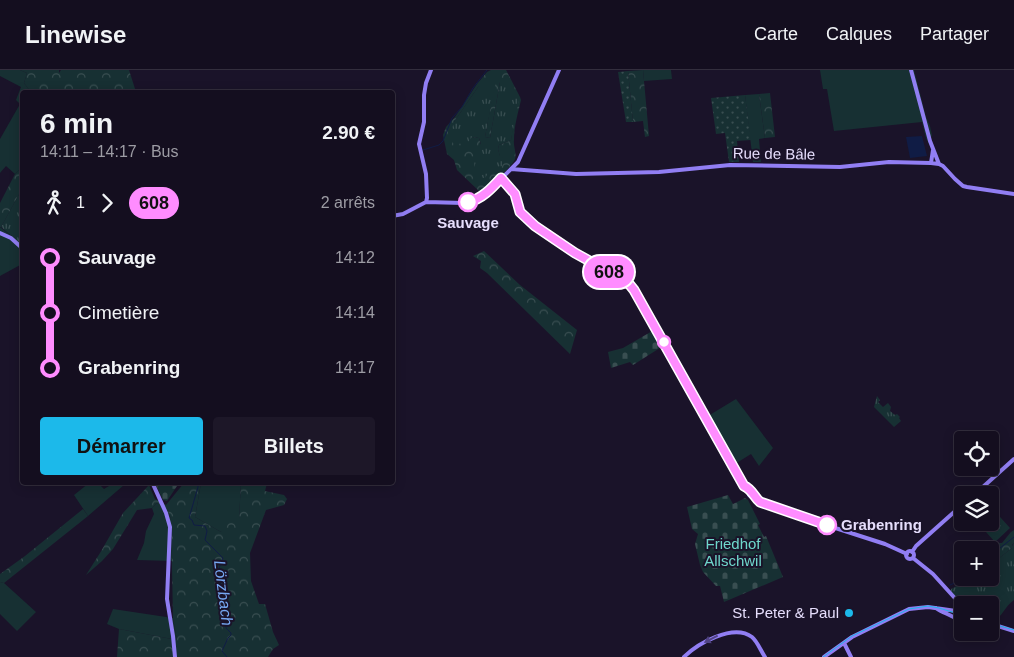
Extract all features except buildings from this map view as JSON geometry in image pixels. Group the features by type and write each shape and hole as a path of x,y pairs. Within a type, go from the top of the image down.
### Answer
{"main road":[{"path":"426,202 426,174 419,144 424,122 424,95 431,70"},
{"path":"395,215 403,214 426,202 463,203 472,201 492,188 518,162 559,70"},
{"path":"911,70 932,150 939,164 966,188 1014,194"},
{"path":"931,163 932,150"},
{"path":"518,162 525,170"},
{"name":"Rue de Bâle","path":"511,169 585,174 659,172 738,164 840,166 889,162 939,164"},
{"path":"501,178 515,194 520,212 535,226 575,253 622,279 634,290 746,487"},
{"path":"0,233 11,238 20,246"},
{"path":"984,486 1014,459"},
{"path":"153,485 170,527 167,599 175,657"},
{"path":"750,493 760,502 885,544 907,554 908,558 913,558 933,574 954,597"},
{"path":"907,554 912,552 916,546 954,512"},
{"path":"912,552 913,558"},
{"path":"824,657 867,629 909,609 923,607 954,610"},
{"path":"936,608 954,617"},
{"path":"999,626 1014,631"},
{"path":"684,657 698,646 718,635 740,633 752,638 764,657"},
{"path":"844,643 851,657"}],"green space":[{"path":"0,70 20,70 27,73 24,83 29,90 20,90 20,104 16,100 21,87 0,76"},
{"path":"20,70 59,70 59,73 61,70 129,70 135,90 29,90 24,83 27,73"},
{"path":"491,70 506,70 521,100 516,120 515,159 494,182 480,192 457,170 454,160 447,154 443,135 446,127 487,72","holes":["495,82 485,137 490,138 500,82 513,126 511,140 499,145 500,157 503,157 491,169 479,138 472,137 454,122 478,87"]},
{"path":"643,70 671,70 672,79 644,81"},
{"path":"643,70 649,136 645,137 643,121 633,122 628,71"},
{"path":"820,70 914,70 932,135 929,144 922,122 834,131 827,89 823,89"},
{"path":"628,71 633,122 626,122 618,72"},
{"path":"509,78 519,99 511,140 499,145 500,156 503,157 502,166 498,172 491,169 485,178 475,177 475,155 481,144 479,138 472,137 468,142 454,145 450,136 454,122 478,87 487,81 496,81 485,137 490,138 500,82"},
{"path":"770,93 775,137 765,138 759,94"},
{"path":"759,94 765,138 759,139 761,162 753,162 745,95"},
{"path":"745,95 751,140 737,141 739,162 729,162 725,133 716,134 711,98"},
{"path":"20,104 20,169 15,174 6,166 0,173 0,139"},
{"path":"20,169 20,193 0,227 0,203 15,174"},
{"path":"20,193 20,243 1,227"},
{"path":"0,227 20,243 20,265 0,276"},
{"path":"484,251 520,285 577,330 570,354 480,268 481,261 473,256"},
{"path":"654,330 663,346 633,365 630,362 611,368 608,352 623,348"},
{"path":"877,396 880,400 878,402 883,407 888,403 891,407 890,411 900,417 901,421 894,427 874,407"},
{"path":"736,399 773,448 759,466 751,454 735,464 708,416"},
{"path":"86,485 100,485 104,489 111,485 124,485 88,516 74,495"},
{"path":"149,485 155,499 166,505 182,485 201,485 195,517 221,532 228,517 239,519 241,485 266,485 265,491 284,495 287,499 284,505 266,510 250,553 251,581 259,604 265,604 279,645 273,649 268,657 117,657 119,629 177,640 173,618 171,519 167,509 157,503 152,508 137,510 113,549 86,575 123,513"},
{"path":"156,485 178,485 167,501 163,500"},
{"path":"201,485 241,485 239,520 221,532 195,517"},
{"name":"Friedhof Allschwil","path":"728,495 733,504 745,498 748,500 783,577 724,602 720,586 716,586 703,572 700,565 695,544 698,534 692,529 687,507"},
{"path":"157,503 167,509 171,519 172,561 137,560 144,543 146,531 154,514 152,508"},
{"path":"83,509 88,516 4,583 0,582 0,574"},
{"path":"999,516 1010,528 994,541 985,531 999,531"},
{"path":"1014,530 1012,548 999,558 999,543 1002,543"},
{"path":"1014,543 1014,600 999,617 999,596 954,597 950,593 951,589 957,586 999,586 999,558"},
{"path":"0,582 4,583 36,612 17,631 0,614"},
{"path":"113,609 173,618 177,640 119,629 107,624"}],"water":[{"path":"922,136 927,156 910,158 906,137"}],"waterway":[{"path":"423,150 439,145 443,141 452,118 462,107 473,88 487,70"},
{"name":"Lörzbach","path":"198,485 189,518 194,525 205,526 207,531 205,540 223,558 219,569 219,576 224,599 226,628 231,633 222,651 227,657"},
{"path":"999,549 1014,537"},
{"path":"950,585 954,583"}],"tunnel":[{"path":"748,487 752,492"}],"tram line":[{"path":"823,657 852,636 909,609 928,606 954,613"},
{"path":"999,626 1014,630"}],"bus line":[{"name":"608","path":"468,202 482,196 501,178 515,194 520,212 535,226 575,253 630,285 744,486 748,487 753,496 767,506 827,525"}],"place":[{"name":"Sauvage","path":"468,202"},
{"name":"Grabenring","path":"827,525"},
{"name":"St. Peter & Paul","path":"849,613"}]}
